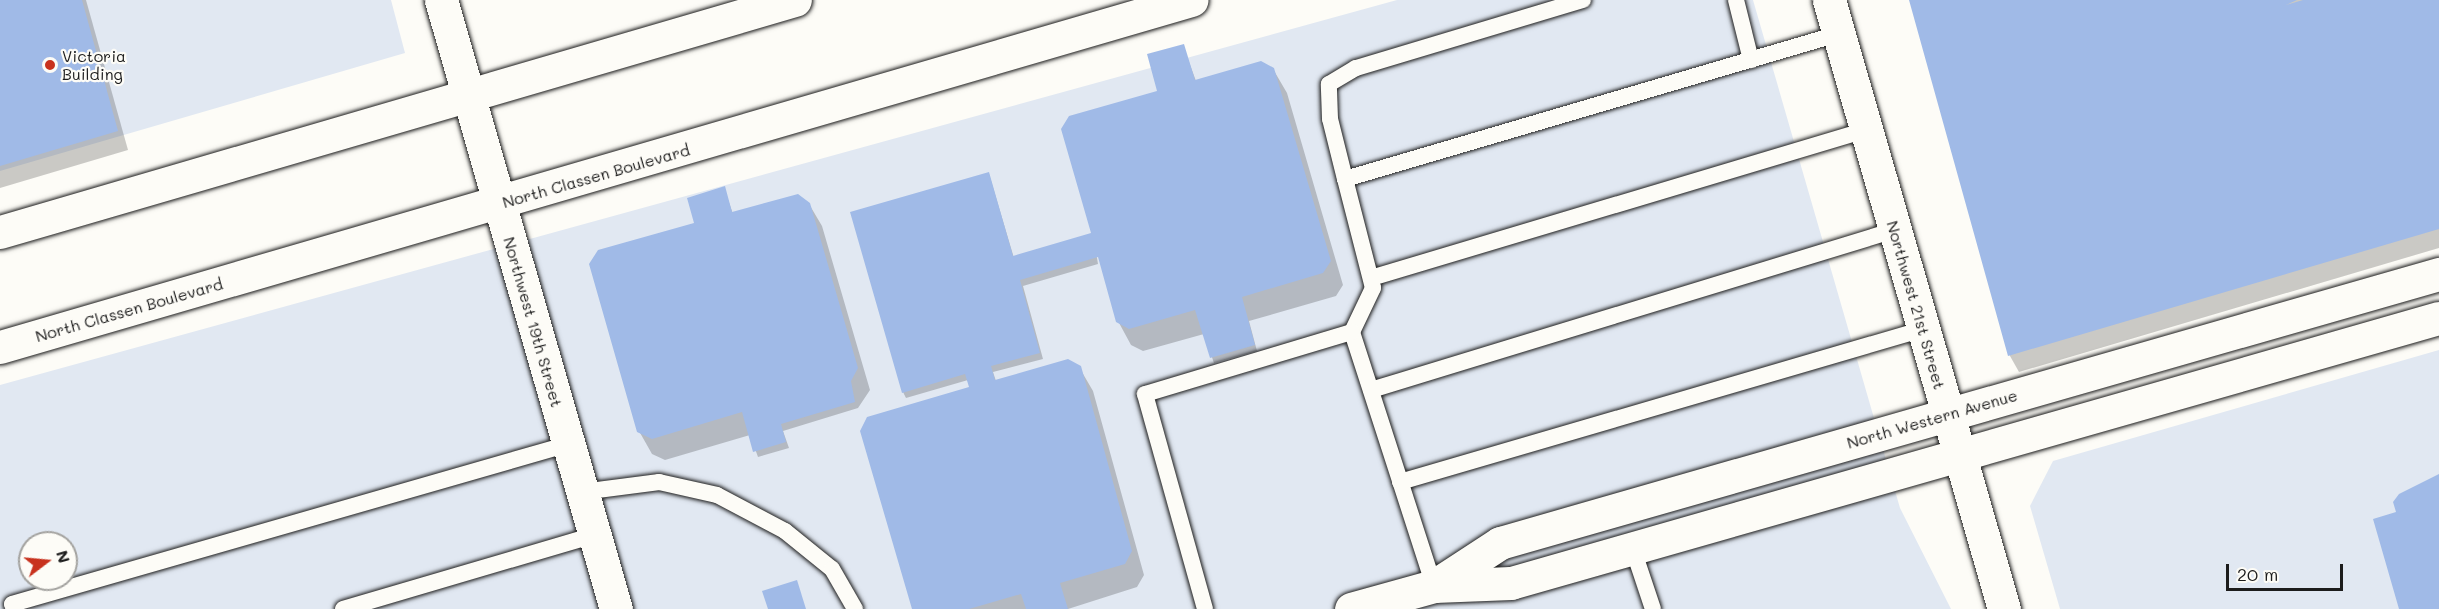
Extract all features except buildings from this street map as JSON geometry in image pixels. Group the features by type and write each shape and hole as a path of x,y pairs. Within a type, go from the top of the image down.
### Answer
{"street":[{"name":"Northwest 19th Street","path":"441,0 616,609"},
{"path":"0,232 795,0"},
{"name":"North Classen Boulevard","path":"0,347 499,205 1140,7 1191,0"},
{"name":"Northwest 21st Street","path":"1829,0 2004,609"},
{"name":"North Western Avenue","path":"1434,586 1500,543 2439,273"},
{"name":"North Western Avenue","path":"1351,609 1434,586 1511,583 2439,318"}],"lane":[{"path":"1434,586 1352,332 1373,288 1330,119 1329,84 1356,68 1583,0"},
{"path":"1736,0 1751,60"},
{"path":"1345,179 1838,34"},
{"path":"1371,278 1866,130"},
{"path":"1371,390 1894,230"},
{"path":"1400,482 1924,329"},
{"path":"1205,609 1145,394 1352,332"},
{"path":"14,609 12,604 569,444"},
{"path":"582,492 659,482 717,495 785,531 832,569 855,609"},
{"path":"343,609 595,535"},
{"path":"1633,549 1653,609"}],"shaded area":[{"path":"0,0 391,0 405,53 0,171"},
{"path":"1397,0 1753,0 1900,508 1951,609 0,609 0,385"},
{"path":"2439,350 2439,609 2060,609 2030,506 2053,461"}],"place":[{"name":"Victoria Building","path":"50,65"}]}
